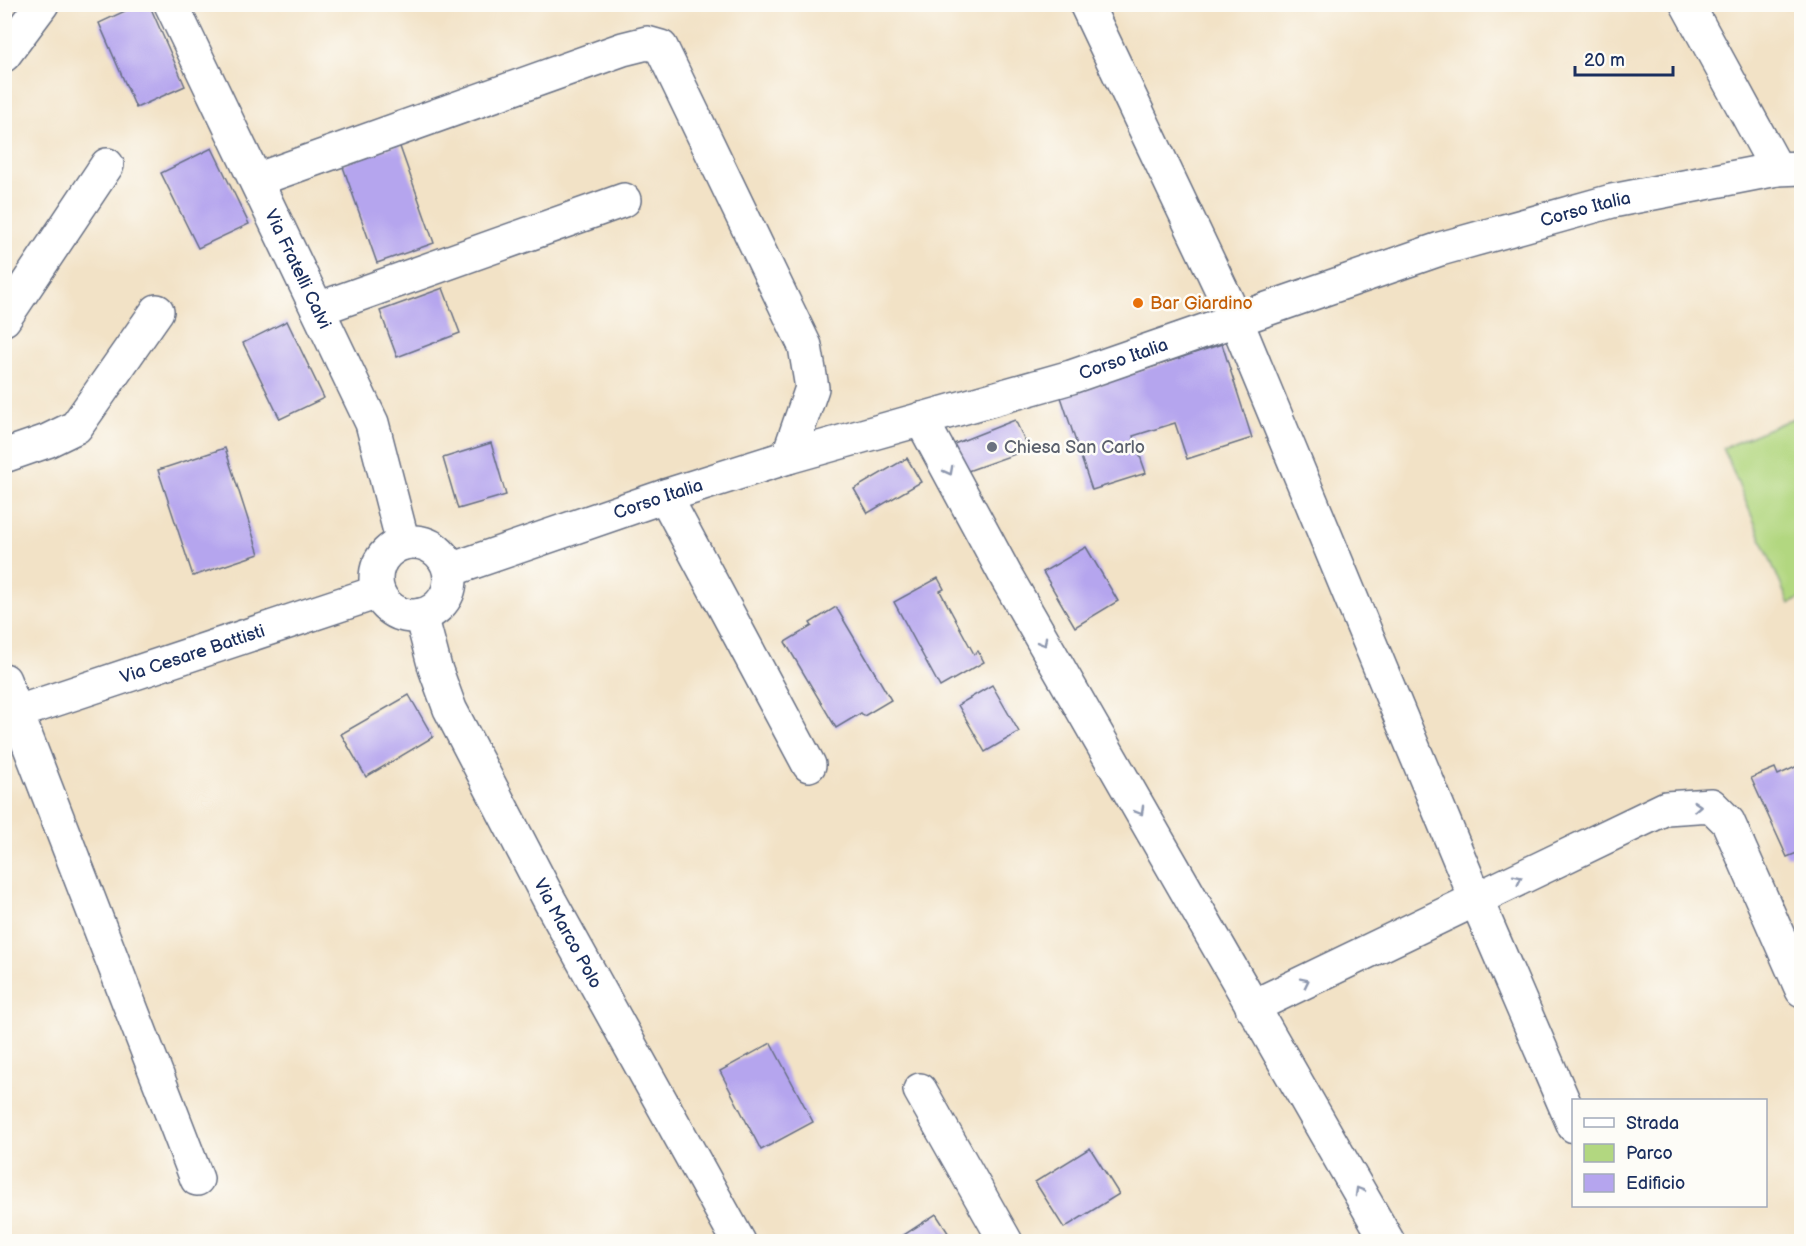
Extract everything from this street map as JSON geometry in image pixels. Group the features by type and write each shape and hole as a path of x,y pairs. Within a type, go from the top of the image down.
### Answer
{"street":[{"path":"4,55 42,4"},
{"name":"Via Fratelli Calvi","path":"171,4 372,423 403,543"},
{"path":"1086,4 1236,320 1476,899 1572,1121"},
{"path":"1688,4 1789,169"},
{"path":"256,180 623,49 647,43 661,47 805,346 812,388 788,457"},
{"path":"4,319 107,165"},
{"name":"Corso Italia","path":"450,570 665,496 788,457 1071,377 1440,249 1601,204 1789,169"},
{"path":"318,309 624,200"},
{"path":"4,456 47,441 76,427 157,311"},
{"path":"921,419 1007,578 1388,1242"},
{"path":"665,496 809,765"},
{"path":"416,541 432,546 445,558 450,570 450,588 445,599 430,613 410,616 399,614 384,602 378,592 376,578 380,563 385,554 403,543 416,541"},
{"name":"Via Cesare Battisti","path":"11,713 378,592"},
{"name":"Via Marco Polo","path":"421,615 435,668 450,709 551,903 739,1242"},
{"path":"4,680 11,713 79,875 196,1179"},
{"path":"1252,1007 1666,808 1711,805 1728,822 1802,990"},
{"path":"920,1090 1006,1242"}],"green space":[{"path":"1801,415 1801,598 1789,604 1723,448"}],"building":[{"path":"140,4 149,4 185,86 136,108 99,23"},
{"path":"399,144 434,243 377,263 342,164"},
{"path":"212,148 249,224 198,248 161,173"},
{"path":"443,288 460,333 397,357 380,311"},
{"path":"287,321 324,398 280,419 243,343"},
{"path":"1222,344 1252,438 1187,459 1175,423 1133,436 1146,473 1092,490 1061,397"},
{"name":"Chiesa San Carlo","path":"1015,420 1029,449 965,472 954,444"},
{"path":"491,443 506,495 458,509 443,458"},
{"path":"225,448 259,554 193,576 158,470"},
{"path":"907,458 921,482 868,513 854,489"},
{"path":"1086,547 1118,601 1075,627 1043,572"},
{"path":"938,578 944,589 940,591 974,654 978,651 984,662 940,687 894,602"},
{"path":"836,607 891,700 864,716 861,713 836,728 785,642 812,626 810,623"},
{"path":"992,685 1019,732 985,752 958,705"},
{"path":"409,695 433,737 366,777 341,734"},
{"path":"1802,764 1802,851 1787,857 1751,778 1775,768 1778,775"},
{"path":"771,1043 813,1122 761,1150 720,1071"},
{"path":"1090,1148 1119,1194 1064,1228 1035,1182"},
{"path":"936,1214 954,1242 893,1242"}],"place":[{"name":"Bar Giardino","path":"1138,303"},
{"name":"Chiesa San Carlo","path":"992,447"}]}
